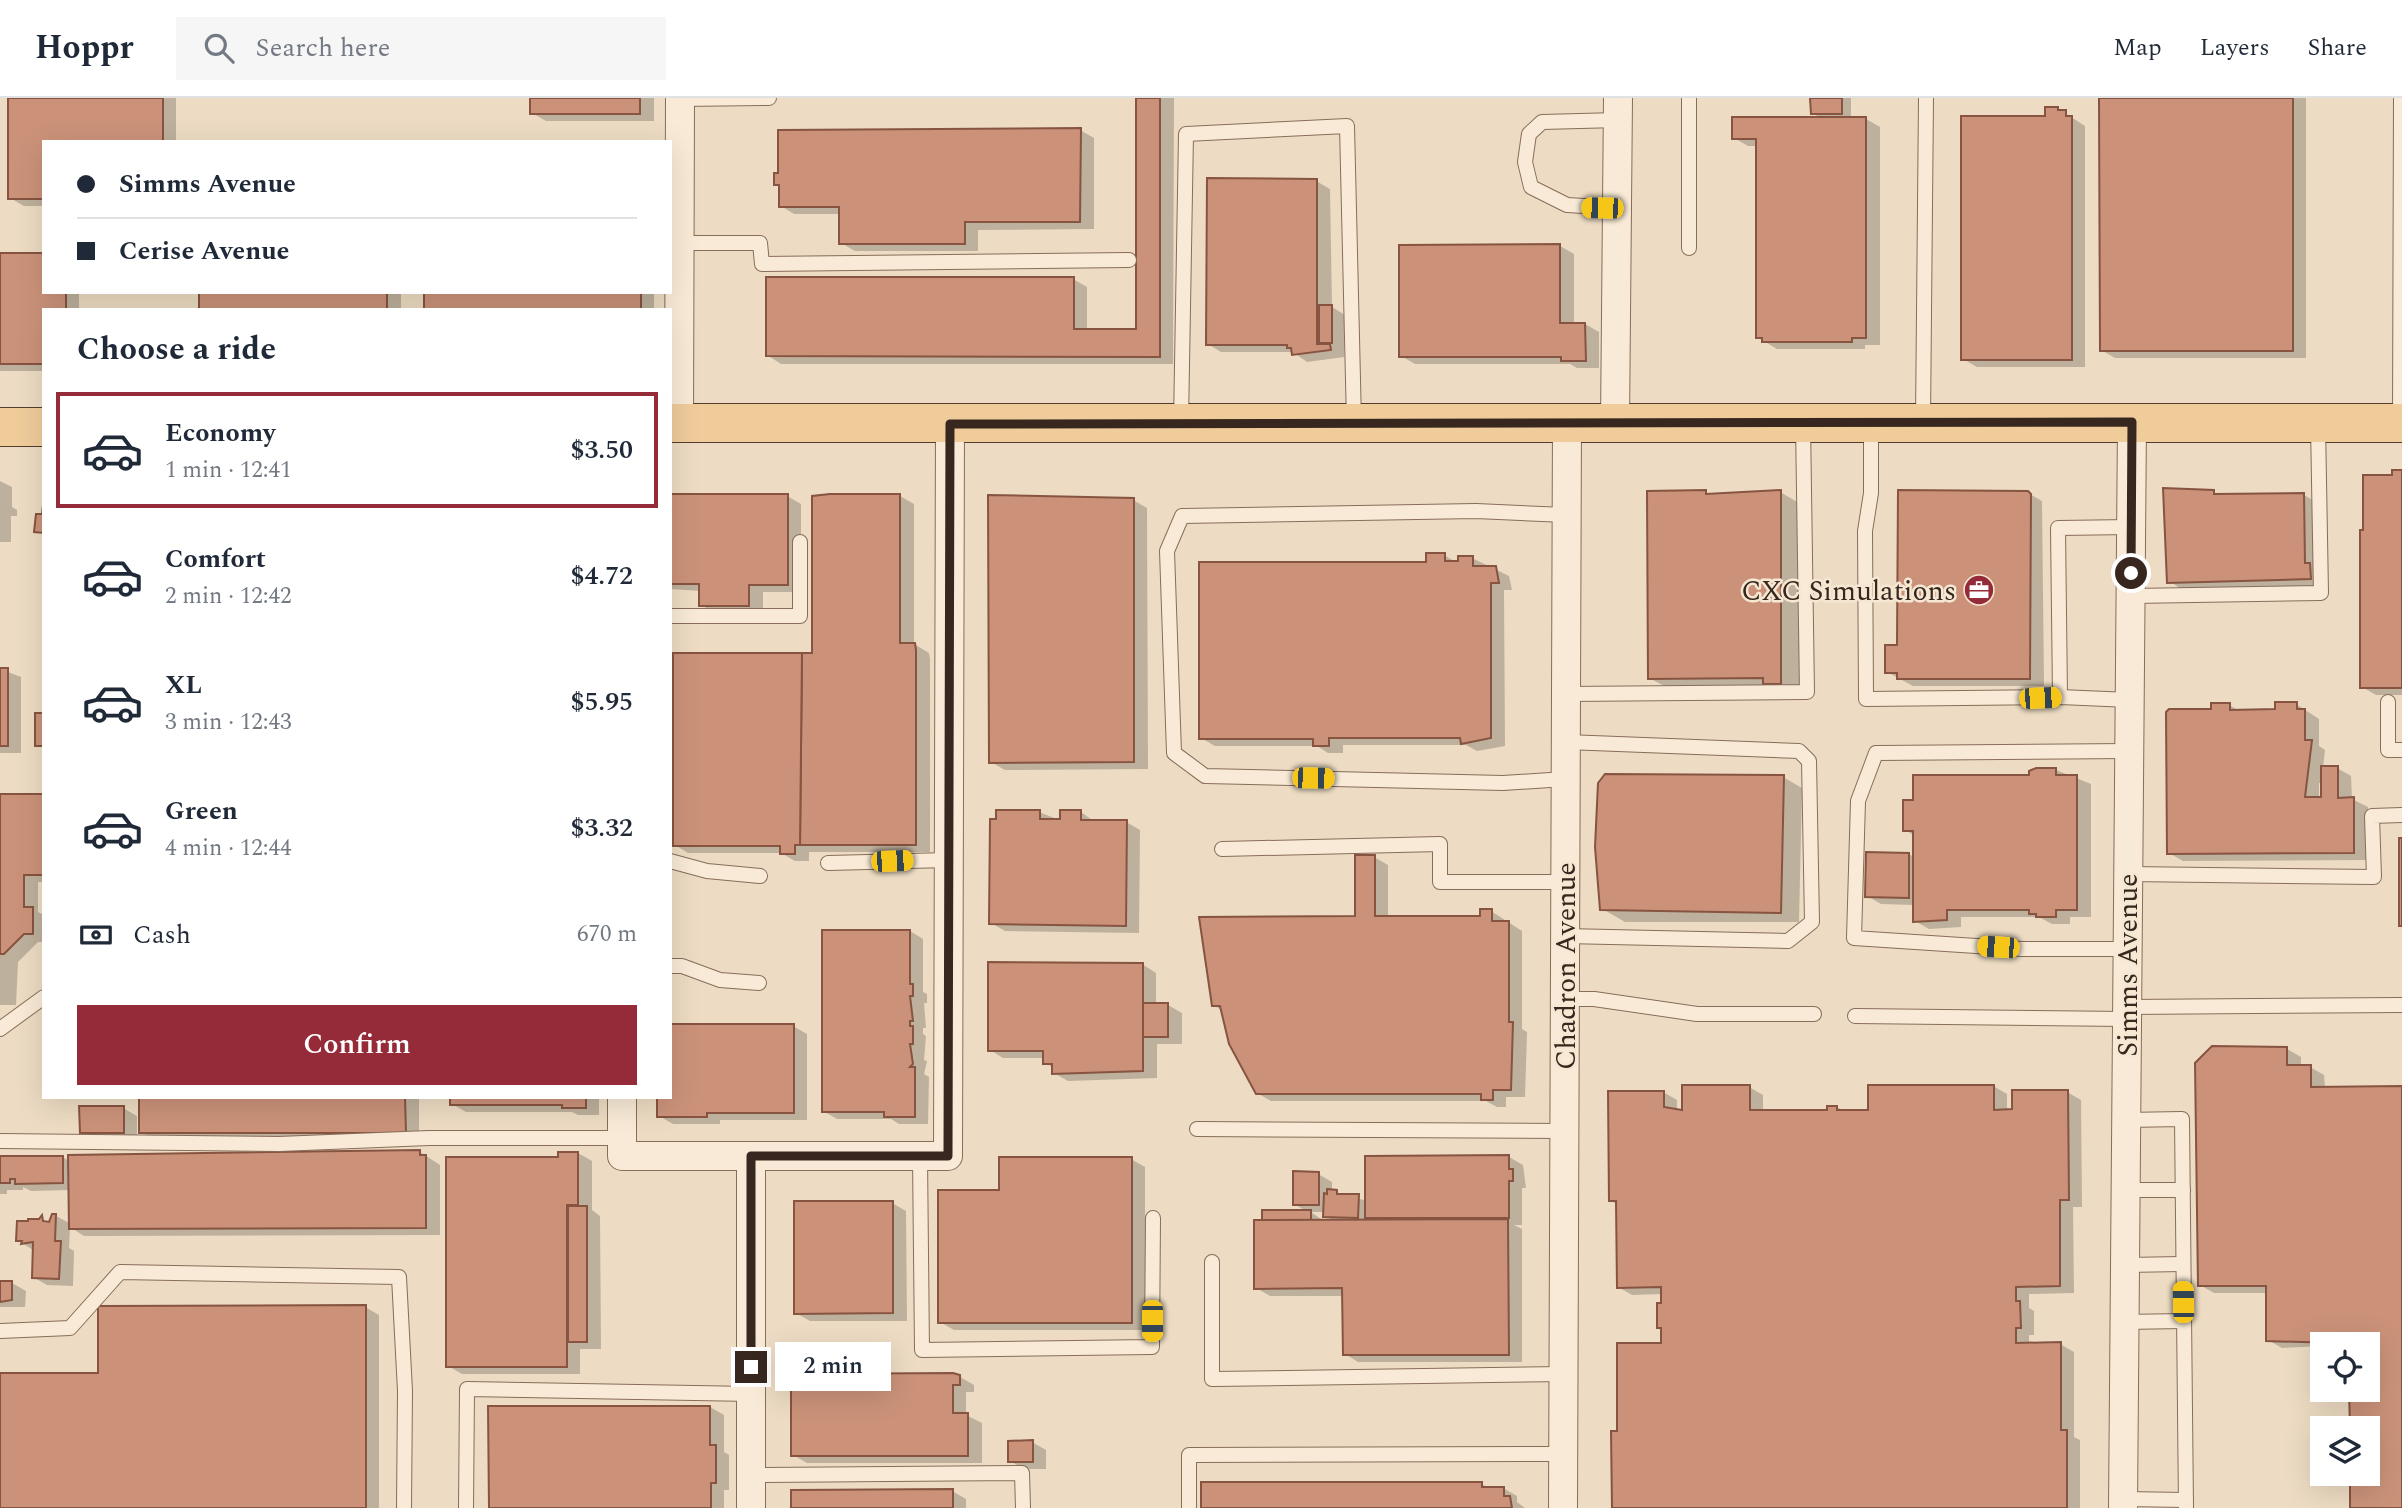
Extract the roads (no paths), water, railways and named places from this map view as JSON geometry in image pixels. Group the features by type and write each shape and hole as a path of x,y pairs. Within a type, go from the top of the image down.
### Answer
{"main road":[{"path":"675,423 2401,423"},
{"path":"0,427 42,427"}],"street":[{"path":"675,423 680,99"},
{"path":"1615,424 1618,109"},
{"name":"Simms Avenue","path":"2123,1504 2132,422"},
{"path":"622,1099 622,1156 948,1156 950,424"},
{"name":"Chadron Avenue","path":"1563,1508 1567,424"},
{"path":"751,1156 751,1508"}],"lane":[{"path":"680,99 769,98"},
{"path":"1689,98 1689,248"},
{"path":"1923,423 1926,98"},
{"path":"2401,98 2401,423"},
{"path":"1617,208 1567,205 1531,187 1525,162 1528,135 1542,122 1618,109"},
{"path":"1181,424 1186,134 1347,126 1354,424"},
{"path":"679,243 760,243 762,264 1129,260"},
{"path":"1871,423 1871,492 1865,531 1866,699 2060,697 2130,700"},
{"path":"1567,694 1807,692 1803,424"},
{"path":"2130,596 2321,593 2318,424"},
{"path":"1565,779 1503,783 1205,776 1174,753 1167,551 1182,516 1476,511 1566,515"},
{"path":"2060,697 2058,528 2131,527"},
{"path":"672,616 800,616 800,542"},
{"path":"2388,702 2388,750 2402,750"},
{"path":"1565,936 1788,940 1812,922 1810,761 1799,751 1566,741"},
{"path":"2127,949 2022,949 1854,938 1858,801 1877,753 2129,751"},
{"path":"2128,874 2374,877 2372,816 2402,815"},
{"path":"1222,849 1440,844 1440,882 1565,882"},
{"path":"828,863 949,860"},
{"path":"672,862 707,871 760,876"},
{"path":"672,966 682,966 720,981 759,983"},
{"path":"0,1028 42,998"},
{"path":"1565,999 1594,999 1697,1014 1814,1014"},
{"path":"1855,1016 2127,1013 2402,1005"},
{"path":"2123,1504 2186,1504 2182,1119 2126,1120"},
{"path":"1197,1129 1564,1131"},
{"path":"0,1141 279,1144 429,1138 622,1138"},
{"path":"920,1156 922,1350 1152,1347 1153,1218"},
{"path":"2126,1190 2183,1190"},
{"path":"1212,1262 1212,1379 1563,1374"},
{"path":"2125,1265 2182,1264"},
{"path":"0,1331 70,1328 120,1272 399,1277 405,1391 404,1508"},
{"path":"2124,1322 2183,1321"},
{"path":"466,1508 467,1389 751,1394"},
{"path":"1189,1508 1189,1455 1563,1454"},
{"path":"751,1475 1022,1473 1023,1508"}],"place":[{"name":"CXC Simulations","path":"1979,590"}]}
